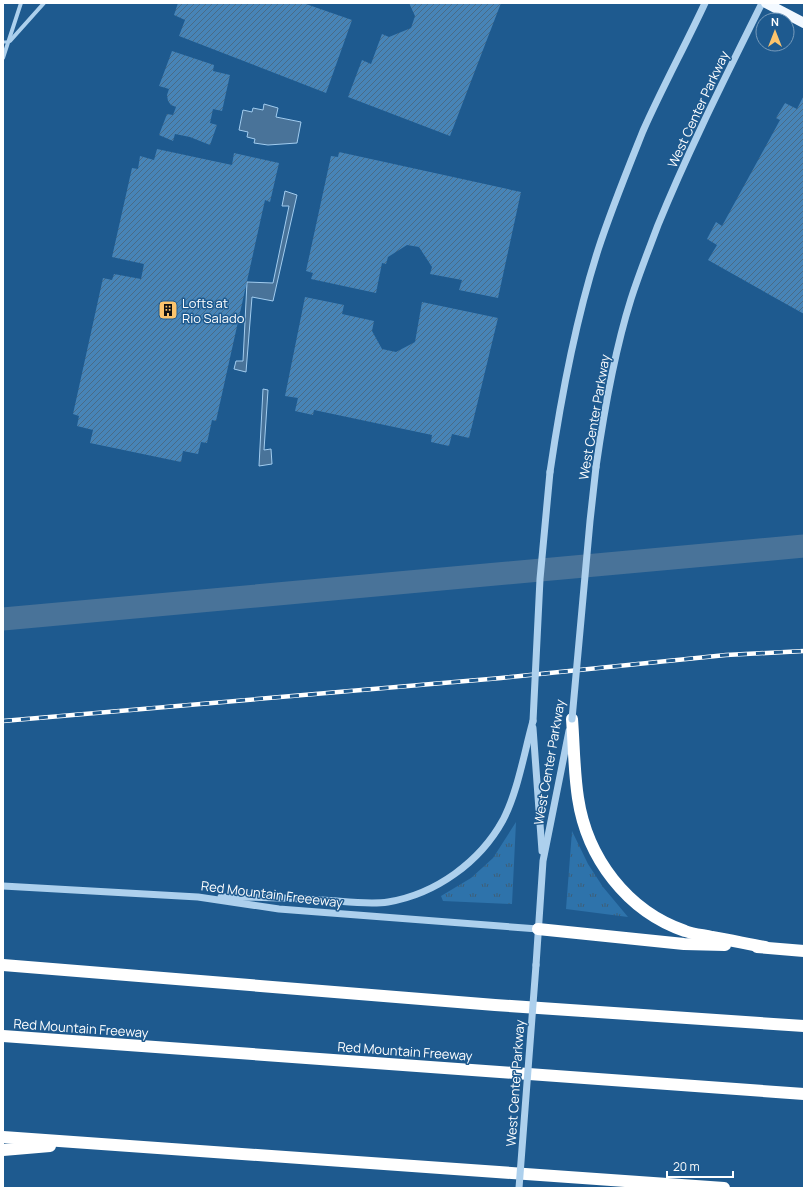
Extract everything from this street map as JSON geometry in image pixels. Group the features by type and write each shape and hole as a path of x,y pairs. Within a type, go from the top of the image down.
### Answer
{"highway":[{"path":"572,719 578,800 583,818 589,837 598,856 608,873 621,890 639,906 656,918 686,932 765,947"},
{"path":"538,929 684,944 765,947 804,951"},
{"path":"3,965 502,1005 804,1026"},
{"name":"Red Mountain Freeway","path":"3,1036 804,1094"},
{"path":"3,1137 724,1188"},
{"path":"3,1150 90,1143"}],"main road":[{"path":"766,3 804,23"}],"street":[{"path":"3,58 6,42 21,3"},
{"path":"6,42 44,3"},
{"name":"West Center Parkway","path":"543,861 533,721 540,579 550,472 564,384 574,339 598,251 612,211 662,89 705,3"},
{"name":"West Center Parkway","path":"519,1188 543,861 572,719 596,467 614,369 629,307 648,250 716,95 762,3"},
{"path":"198,897 277,897 386,902 422,892 438,884 454,874 481,850 493,836 503,820 516,786 533,721"},
{"name":"Red Mountain Freeeway","path":"3,886 198,897 279,910 538,929"}],"green space":[{"path":"516,822 512,904 443,901 441,896 471,878 493,858"},
{"path":"572,831 588,864 603,887 628,917 566,909"}],"shaded area":[{"path":"264,104 278,108 276,117 301,122 297,143 268,145 254,143 255,139 247,137 248,132 239,130 243,110 252,112 253,108 263,110"},
{"path":"285,191 297,195 273,301 252,297 246,372 234,369 236,361 243,361 247,282 273,283 289,206 282,206"},
{"path":"263,389 268,390 264,450 271,449 272,464 259,466"}],"building":[{"path":"178,3 303,3 352,20 326,93 179,36 185,20 174,15"},
{"path":"409,3 501,3 450,136 348,97 362,60 371,64 382,34 389,37 411,28 415,16"},
{"path":"172,51 214,65 213,71 230,75 222,111 213,109 210,123 217,125 210,145 190,137 175,134 173,141 159,135 167,114 173,115 176,107 171,105 168,101 167,95 169,89 159,86"},
{"path":"803,97 804,314 708,260 717,245 707,239 716,222 722,226 780,120 776,118 785,103 797,109"},
{"name":"Lofts at Rio Salado","path":"157,149 232,165 234,153 279,163 270,202 265,200 216,421 212,420 207,443 201,442 198,454 183,451 181,462 90,443 93,430 77,426 79,416 73,414 103,278 112,280 114,274 141,279 144,264 112,257 132,168 138,169 140,156 154,160"},
{"path":"339,152 521,192 498,298 459,290 462,280 430,274 432,267 419,247 407,245 388,257 386,264 382,263 376,293 311,279 313,273 306,271 331,156 338,157"},
{"path":"305,297 344,305 342,314 374,321 372,331 382,349 396,352 415,342 422,302 498,318 469,438 452,434 449,446 431,442 432,435 314,410 313,415 295,411 298,398 285,396"}],"waterway":[{"path":"3,619 804,546"}],"railway":[{"path":"3,721 501,678 726,655 804,651"}],"place":[{"name":"Lofts at Rio Salado","path":"168,310"}]}
